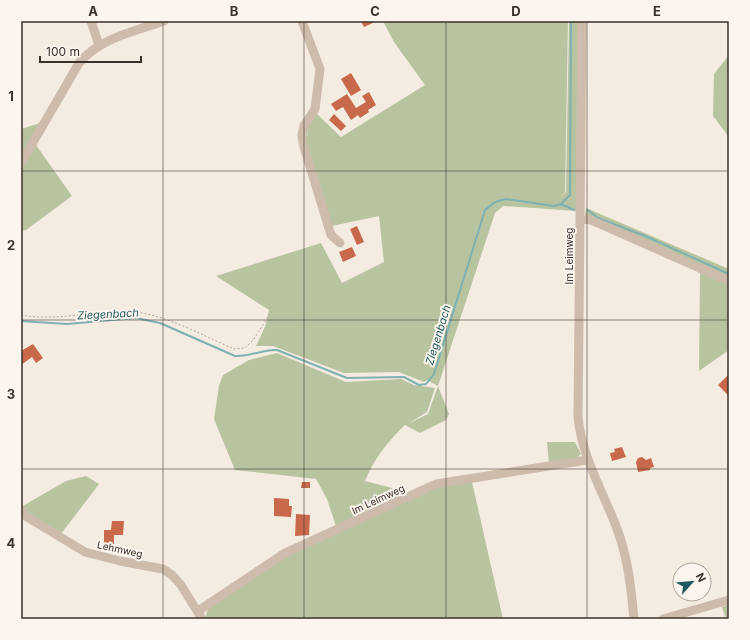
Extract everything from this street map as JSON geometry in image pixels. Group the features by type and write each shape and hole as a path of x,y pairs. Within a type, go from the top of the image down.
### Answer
{"street":[{"path":"91,21 99,45"},
{"path":"21,164 79,63 88,52 99,45 164,21"},
{"path":"302,21 320,69 315,109 304,126 302,135 304,147 331,235 340,243"},
{"name":"Im Leimweg","path":"582,21 578,417 580,438 587,460 616,526 624,551 631,577 634,619"},
{"name":"Im Leimweg","path":"580,219 591,220 729,280"},
{"name":"Im Leimweg","path":"200,615 285,553 436,484 587,460"},
{"name":"Lehmweg","path":"21,510 27,517 85,552 120,562 163,569 172,575 200,615"},
{"path":"663,619 729,600"}],"path":[{"path":"21,315 41,317 134,312 165,319 234,349 244,348 254,339 273,309"}],"green space":[{"path":"383,21 568,21 565,192 561,197 566,192 569,21 579,21 577,211 503,206 495,213 438,386 427,380 424,382 399,372 344,373 273,346 256,346 265,327 269,310 216,276 321,243 342,283 384,262 379,216 332,226 306,145 308,127 317,114 341,137 425,85 394,42"},
{"path":"729,55 729,137 713,116 714,74"},
{"path":"40,123 21,156 21,129"},
{"path":"36,145 72,196 26,230 21,231 21,170"},
{"path":"586,208 729,269 729,277 585,216"},
{"path":"700,272 729,284 729,350 699,371"},
{"path":"277,353 346,382 401,379 414,385 435,388 427,412 409,423 428,414 438,386 449,414 446,420 420,433 405,425 382,451 368,473 365,481 392,488 400,498 336,526 327,499 316,479 235,470 214,419 219,386 223,375 249,360"},
{"path":"547,442 575,442 581,454 574,460 549,464"},
{"path":"86,476 99,484 61,534 37,521 21,507 66,481"},
{"path":"472,482 503,619 205,619 208,609 286,557 424,492 446,485"},
{"path":"729,605 729,619 726,619 722,607"}],"building":[{"path":"361,21 377,21 364,27"},
{"path":"351,73 361,90 351,96 341,79"},
{"path":"369,92 376,105 360,118 358,115 351,120 343,107 336,111 331,104 347,94 356,108 366,102 362,96"},
{"path":"334,114 346,126 341,131 329,120"},
{"path":"357,226 364,242 357,245 350,229"},
{"path":"352,247 356,256 343,262 339,252"},
{"path":"33,344 43,358 36,363 32,357 21,365 21,351"},
{"path":"729,374 729,396 718,385"},
{"path":"622,447 626,457 612,461 610,453 615,452 614,449"},
{"path":"642,457 646,460 651,458 654,467 650,468 650,470 638,472 636,462 638,458"},
{"path":"302,482 310,482 310,488 301,488"},
{"path":"274,498 289,499 289,506 292,506 291,517 274,516"},
{"path":"296,514 310,515 309,535 295,536"},
{"path":"112,521 124,521 123,535 114,535 114,544 104,544 104,530 111,530"}],"waterway":[{"name":"Ziegenbach","path":"21,321 67,324 136,318 160,323 235,356 277,350 347,378 404,377 419,385 426,384 434,374 485,210 495,202 506,199 554,206 561,204 570,195 571,21"},
{"path":"561,204 574,210"},
{"path":"588,210 598,218 645,236 729,274"}]}
